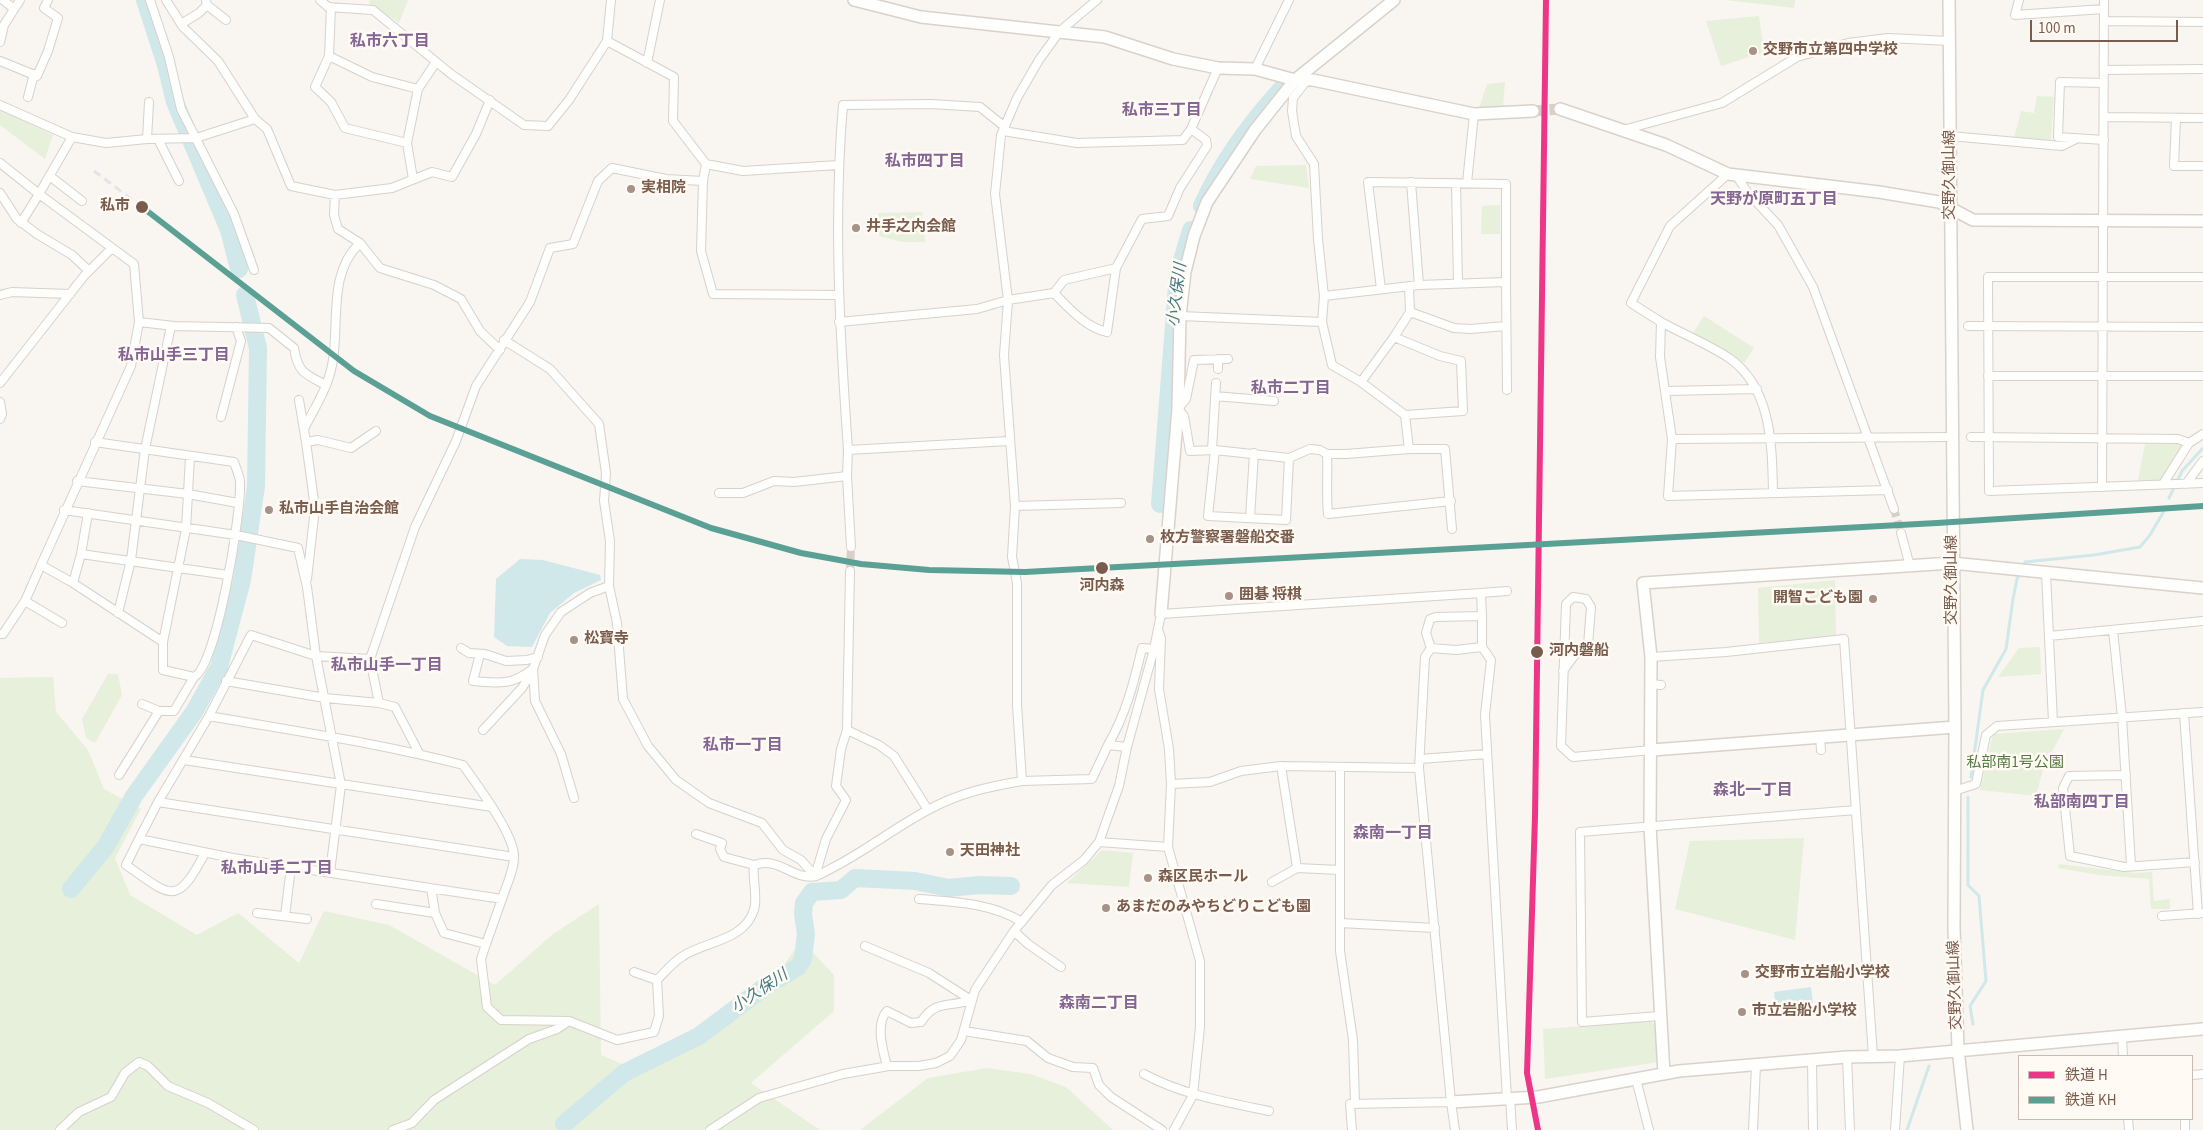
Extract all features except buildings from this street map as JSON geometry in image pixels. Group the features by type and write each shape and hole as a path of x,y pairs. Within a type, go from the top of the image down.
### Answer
{"street":[{"path":"3,0 14,9"},
{"path":"0,42 2,23 20,0"},
{"path":"0,61 37,76 48,51 58,18 44,8 48,0"},
{"path":"150,0 169,56 181,109 234,214 254,270"},
{"path":"166,0 180,24 218,61 255,119 267,129 291,186 335,195 392,188 432,172 452,177 476,134 490,100"},
{"path":"320,0 331,7 373,10 436,62 524,125 548,126 569,100 606,42 611,0"},
{"path":"647,63 660,0"},
{"path":"854,0 921,17 1104,37 1173,59 1218,68 1255,69 1301,80 1474,114 1533,111"},
{"path":"1022,781 1017,705 1016,583 1012,557 1016,506 1009,441 1004,355 1008,300 995,194 1004,129 1017,98 1039,60 1060,31 1097,0"},
{"path":"1255,69 1289,0"},
{"path":"710,1130 742,1107 760,1098 843,1074 887,1066 920,1066 936,1063 950,1056 964,1031 975,990 1014,931 1052,885 1084,860 1099,842 1119,786 1127,747 1154,649 1161,614 1178,409 1180,316 1185,272 1194,236 1207,202 1256,130 1301,80 1394,0"},
{"name":"交野久御山線","path":"1949,0 1952,563 1955,727 1954,928 1958,1049 1967,1130"},
{"path":"2019,0 2015,15 2104,9"},
{"path":"2102,487 2104,0"},
{"path":"180,24 199,13 206,2 226,20"},
{"path":"331,7 329,56 315,87 331,102 345,128 407,143"},
{"path":"2104,21 2203,22"},
{"path":"1623,130 1722,103 1797,57 1848,43 1888,38 1950,41"},
{"path":"606,42 674,77 673,121 706,164 743,171 838,166"},
{"path":"329,56 372,78 418,89"},
{"path":"413,178 407,143 418,89 436,62"},
{"path":"851,546 847,476 848,450 838,295 838,166 843,105 931,104 980,106 1004,129 1077,143 1183,140 1191,129 1218,68"},
{"path":"2104,70 2203,70"},
{"path":"28,97 34,74"},
{"path":"1301,80 1293,98 1292,111 1296,136 1314,164 1318,239 1324,296 1322,322 1332,365 1361,382 1405,415 1463,411 1461,361 1440,356 1394,337"},
{"path":"2104,83 2060,82 2058,137 2104,140"},
{"path":"148,139 149,102"},
{"path":"0,105 72,137 106,143 148,139 196,138 255,119"},
{"path":"1560,109 1666,145 1732,174 1913,197 1939,202 1973,220 2203,221"},
{"path":"1467,183 1474,114"},
{"path":"2104,117 2203,118"},
{"path":"2176,118 2174,166 2203,166"},
{"path":"1054,293 1076,315 1097,330 1107,332 1116,268 1142,219 1168,216 1180,188 1207,146 1206,140 1191,129"},
{"path":"1950,136 2062,146 2078,138"},
{"path":"21,222 51,177 72,137"},
{"path":"158,139 179,180"},
{"path":"0,163 134,264 139,322 130,366 64,510 25,601 3,634 0,634"},
{"path":"706,164 703,181 701,251 714,294 838,295"},
{"path":"379,703 370,659 415,527 456,441 476,386 530,302 550,248 573,244 598,181 612,168 666,179 703,181"},
{"path":"1732,174 1670,226 1631,303 1660,322 1729,358 1746,373 1757,389 1772,438 1773,492"},
{"path":"1732,174 1778,225 1813,287 1894,509"},
{"path":"51,177 82,201"},
{"path":"1381,289 1368,182 1506,184 1507,390"},
{"path":"1411,182 1419,285"},
{"path":"1456,183 1458,283"},
{"path":"0,193 21,222 72,255 89,271"},
{"path":"335,195 334,215 338,229 360,242 380,268 434,285 461,299 480,331 500,350"},
{"path":"304,429 326,385 332,363 336,303 343,271 351,251 360,242"},
{"path":"0,384 70,294 112,248"},
{"path":"839,322 977,309 1008,300 1054,293 1064,280 1116,268"},
{"path":"2203,277 1988,277 1989,490 2203,483"},
{"path":"1324,296 1419,285 1506,282"},
{"path":"1361,382 1410,312 1409,286"},
{"path":"0,295 12,292 70,294"},
{"path":"1410,312 1454,328 1470,329 1506,326"},
{"path":"1180,316 1322,322"},
{"path":"139,322 171,326 269,328 294,348 296,364 301,371 326,385"},
{"path":"1660,322 1660,357 1667,391 1672,440 1668,496 1888,490"},
{"path":"118,613 131,560 145,449 171,326"},
{"path":"1968,326 2203,328"},
{"path":"221,417 241,341 238,327"},
{"path":"504,340 550,370 599,424 606,472 604,501 610,540 609,586 617,623 623,699 648,746 676,780 709,803 762,823 783,850 801,860 815,876"},
{"path":"1218,359 1218,369"},
{"path":"1178,409 1186,399 1194,360 1228,359"},
{"path":"1988,376 2203,376"},
{"path":"1216,383 1214,450 1208,516 1286,520 1289,458"},
{"path":"1667,391 1757,389"},
{"path":"1215,396 1274,401"},
{"path":"299,400 315,508 307,587"},
{"path":"0,402 2,414 0,419"},
{"path":"1178,409 1184,416 1190,451 1214,450 1289,458 1310,450 1320,450 1327,454 1409,449 1445,450 1452,529"},
{"path":"1405,415 1409,449"},
{"path":"306,442 318,440 351,448 376,430"},
{"path":"2164,484 2189,443 2203,434"},
{"path":"1672,440 1952,437"},
{"path":"1971,437 2178,439 2189,443"},
{"path":"848,450 1009,441"},
{"path":"95,442 234,462 240,480 236,535 208,660 194,677 174,710 159,711 142,704"},
{"path":"1250,518 1254,454"},
{"path":"1327,454 1329,479 1326,494 1328,514 1451,501"},
{"path":"190,456 186,529 163,642 162,670 194,677"},
{"path":"2186,484 2203,461"},
{"path":"719,492 743,493 774,481 794,482 847,476"},
{"path":"77,482 188,494 238,503"},
{"path":"1016,506 1121,503"},
{"path":"64,510 236,535 298,548 307,587 316,656 341,785 330,872"},
{"path":"73,583 81,554 88,513"},
{"path":"1901,533 1910,566"},
{"path":"81,554 228,575"},
{"path":"1664,1074 1650,826 1656,685 1643,583 1952,563 2203,588"},
{"path":"41,565 73,583 163,642"},
{"path":"815,876 826,839 846,800 836,786 841,749 847,730 850,571"},
{"path":"2046,573 2054,722"},
{"path":"483,730 522,688 533,670 545,635 561,612 590,593 609,586"},
{"path":"1161,614 1506,591"},
{"path":"1481,593 1482,648 1491,660 1485,715 1508,1099 1512,1130"},
{"path":"1563,671 1574,656 1588,645 1591,607 1586,599 1573,598 1566,604 1563,671 1561,746 1573,757 1955,727"},
{"path":"25,601 62,623"},
{"path":"1455,1130 1419,768 1425,657 1430,648 1426,633 1430,619 1436,616 1482,616"},
{"path":"2049,636 2203,620"},
{"path":"1158,630 1161,638 1159,689 1169,749 1171,784 1168,847 1200,961 1200,1027 1193,1095 1174,1130"},
{"path":"2112,630 2122,718 2131,865"},
{"path":"205,853 190,880 176,891 164,892 126,865 158,802 209,716 251,635 316,656 370,659"},
{"path":"1651,657 1844,639 1873,1056"},
{"path":"461,648 469,653 506,661 527,660 538,657"},
{"path":"696,834 722,842 720,849 724,857 754,865 764,862 780,864 799,874 815,876 850,858 928,810 978,788 1022,781 1092,779 1108,745 1120,726 1132,690 1142,648 1154,649"},
{"path":"1430,648 1464,650 1482,648"},
{"path":"480,654 473,681 506,684 518,680 533,670"},
{"path":"533,670 535,701 561,754 574,798"},
{"path":"226,681 325,698 379,703 395,707 419,754"},
{"path":"119,775 159,711"},
{"path":"1954,791 1976,784 1986,735 1997,726 2203,712"},
{"path":"2162,916 2201,913 2194,862 2184,713"},
{"path":"209,716 419,754 463,765 492,807 512,846 514,857 481,960 487,1007 493,1015 501,1020 569,1021 617,1040 654,1032 659,1016 657,980 681,957 715,941 730,938 745,926 754,911 754,865"},
{"path":"847,730 879,745 894,756 928,810"},
{"path":"1820,737 1821,750"},
{"path":"1108,745 1127,747"},
{"path":"1420,759 1487,754"},
{"path":"184,760 492,807"},
{"path":"1171,784 1210,782 1241,771 1281,766 1419,768"},
{"path":"1281,766 1297,868"},
{"path":"1340,768 1340,951 1353,1040 1355,1103"},
{"path":"2126,775 2070,776 2063,788 2070,856 2124,867 2194,862"},
{"path":"158,802 514,857"},
{"path":"1660,1016 1582,1022 1580,832 1856,810"},
{"path":"139,839 205,853 502,899"},
{"path":"1099,842 1168,847"},
{"path":"285,916 291,867"},
{"path":"1272,882 1297,868 1340,870"},
{"path":"431,888 435,913 444,933 486,944"},
{"path":"919,899 962,902 1005,912 1022,922"},
{"path":"376,904 435,913"},
{"path":"256,912 307,919"},
{"path":"1340,923 1434,928"},
{"path":"1014,931 1028,944 1061,967"},
{"path":"865,946 929,973 972,1000"},
{"path":"634,972 657,980"},
{"path":"887,1066 881,1041 882,1016 887,1011 911,1023 921,1022 929,1010 936,1006 958,1004 972,1000"},
{"path":"393,1130 412,1122 434,1100 529,1039 557,1029 569,1021"},
{"path":"1352,1130 1350,1104 1355,1103 1451,1102 1538,1097 1664,1074 1846,1058 1900,1056 1958,1049 2203,1028"},
{"path":"964,1031 1027,1042 1048,1058 1073,1067 1093,1068 1100,1085 1111,1097 1162,1130"},
{"path":"2122,1036 2123,1055"},
{"path":"1895,1130 1900,1056"},
{"path":"1846,1058 1850,1130"},
{"path":"1812,1061 1813,1130"},
{"path":"60,1130 79,1112 111,1097 125,1073 139,1062 148,1066 168,1086 208,1103 254,1130"},
{"path":"1753,1130 1756,1066"},
{"path":"1144,1074 1193,1095 1269,1111"},
{"path":"1636,1079 1649,1130"}],"green space":[{"path":"370,0 408,0 399,23 369,4"},
{"path":"1725,0 1795,0 1794,8"},
{"path":"1759,16 1764,52 1721,66 1706,21"},
{"path":"1505,82 1503,106 1479,108 1487,84"},
{"path":"2037,96 2054,97 2051,140 2014,138 2021,111 2034,113"},
{"path":"0,109 53,135 45,159 0,125"},
{"path":"1306,165 1309,188 1250,179 1256,166"},
{"path":"1500,205 1500,234 1481,234 1482,206"},
{"path":"922,212 925,242 903,242 879,236 878,213"},
{"path":"1704,316 1754,348 1744,363 1693,333"},
{"path":"2145,444 2183,444 2161,480 2138,480"},
{"path":"1835,580 1836,636 1759,643 1758,588"},
{"path":"2040,647 2041,674 1998,677 2019,648"},
{"path":"108,674 118,674 122,695 95,743 86,738 82,719"},
{"path":"53,677 56,712 88,750 104,789 141,809 115,858 130,895 197,935 238,913 299,963 324,911 389,925 495,985 553,934 599,904 601,1055 641,1072 739,996 782,968 801,940 834,975 834,1011 751,1083 820,1130 0,1130 0,678"},
{"name":"私部南1号公園","path":"2064,729 2043,769 2036,796 1980,790 1993,734"},
{"path":"1804,838 1795,940 1675,909 1690,841"},
{"path":"1102,850 1133,853 1129,887 1067,883"},
{"path":"2059,864 2135,873 2152,872 2154,901 2170,899 2170,909 2151,909 2149,879 2099,875 2058,868"},
{"path":"1650,1021 1657,1026 1659,1062 1545,1079 1543,1029"},
{"path":"987,1068 1030,1074 1066,1087 1113,1130 860,1130 928,1078"}],"water":[{"path":"520,559 543,560 600,575 601,580 574,593 550,613 532,647 507,646 494,637 496,579"},
{"path":"1811,987 1813,1004 1776,1009 1774,992"}],"waterway":[{"path":"145,0 166,65 175,102 229,230 239,269"},
{"name":"小久保川","path":"1202,206 1219,173 1238,143 1284,86"},
{"name":"小久保川","path":"1160,504 1178,274 1191,230"},
{"path":"71,889 106,846 134,796 194,712 219,667 242,580 256,486 258,348 245,295"},
{"path":"2169,498 2182,471 2203,448"},
{"path":"1971,777 1983,690 2006,649 2017,579 2025,562 2094,555 2140,547 2150,535 2164,511"},
{"path":"1968,797 1968,885 1979,896 1986,981 1970,1006 1973,1024"},
{"name":"小久保川","path":"564,1124 624,1073 699,1036 767,985 798,967 803,959 806,934 803,914 804,903 812,892 841,890 855,878 915,881 949,888 979,885 1011,886"},
{"path":"1907,1130 1929,1066"}],"tunnel":[{"path":"1533,111 1560,109"},
{"path":"1894,509 1901,533"},
{"path":"850,571 851,547"}],"railway":[{"path":"94,171 142,207"}],"rail line":[{"name":"H","path":"1538,1130 1527,1073 1535,816 1546,0"},
{"name":"KH","path":"142,207 354,371 430,416 711,528 801,553 861,564 929,570 1025,572 1937,523 2203,506"}],"place":[{"name":"交野市立第四中学校","path":"1753,51"},
{"name":"実相院","path":"631,189"},
{"name":"私市","path":"142,207"},
{"name":"井手之内会館","path":"856,228"},
{"name":"私市山手自治会館","path":"269,510"},
{"name":"枚方警察署磐船交番","path":"1150,539"},
{"name":"河内森","path":"1102,568"},
{"name":"囲碁 将棋","path":"1229,596"},
{"name":"開智こども園","path":"1873,599"},
{"name":"松寶寺","path":"574,640"},
{"name":"河内磐船","path":"1537,652"},
{"name":"天田神社","path":"950,852"},
{"name":"森区民ホール","path":"1148,878"},
{"name":"あまだのみやちどりこども園","path":"1106,908"},
{"name":"交野市立岩船小学校","path":"1745,974"},
{"name":"市立岩船小学校","path":"1742,1012"}],"district":[{"name":"私市六丁目","path":"390,42"},
{"name":"私市三丁目","path":"1162,111"},
{"name":"私市四丁目","path":"925,162"},
{"name":"天野が原町五丁目","path":"1774,200"},
{"name":"私市山手三丁目","path":"174,356"},
{"name":"私市二丁目","path":"1291,389"},
{"name":"私市山手一丁目","path":"387,666"},
{"name":"私市一丁目","path":"743,746"},
{"name":"森北一丁目","path":"1753,791"},
{"name":"私部南四丁目","path":"2082,803"},
{"name":"森南一丁目","path":"1393,834"},
{"name":"私市山手二丁目","path":"277,869"},
{"name":"森南二丁目","path":"1099,1004"}]}
